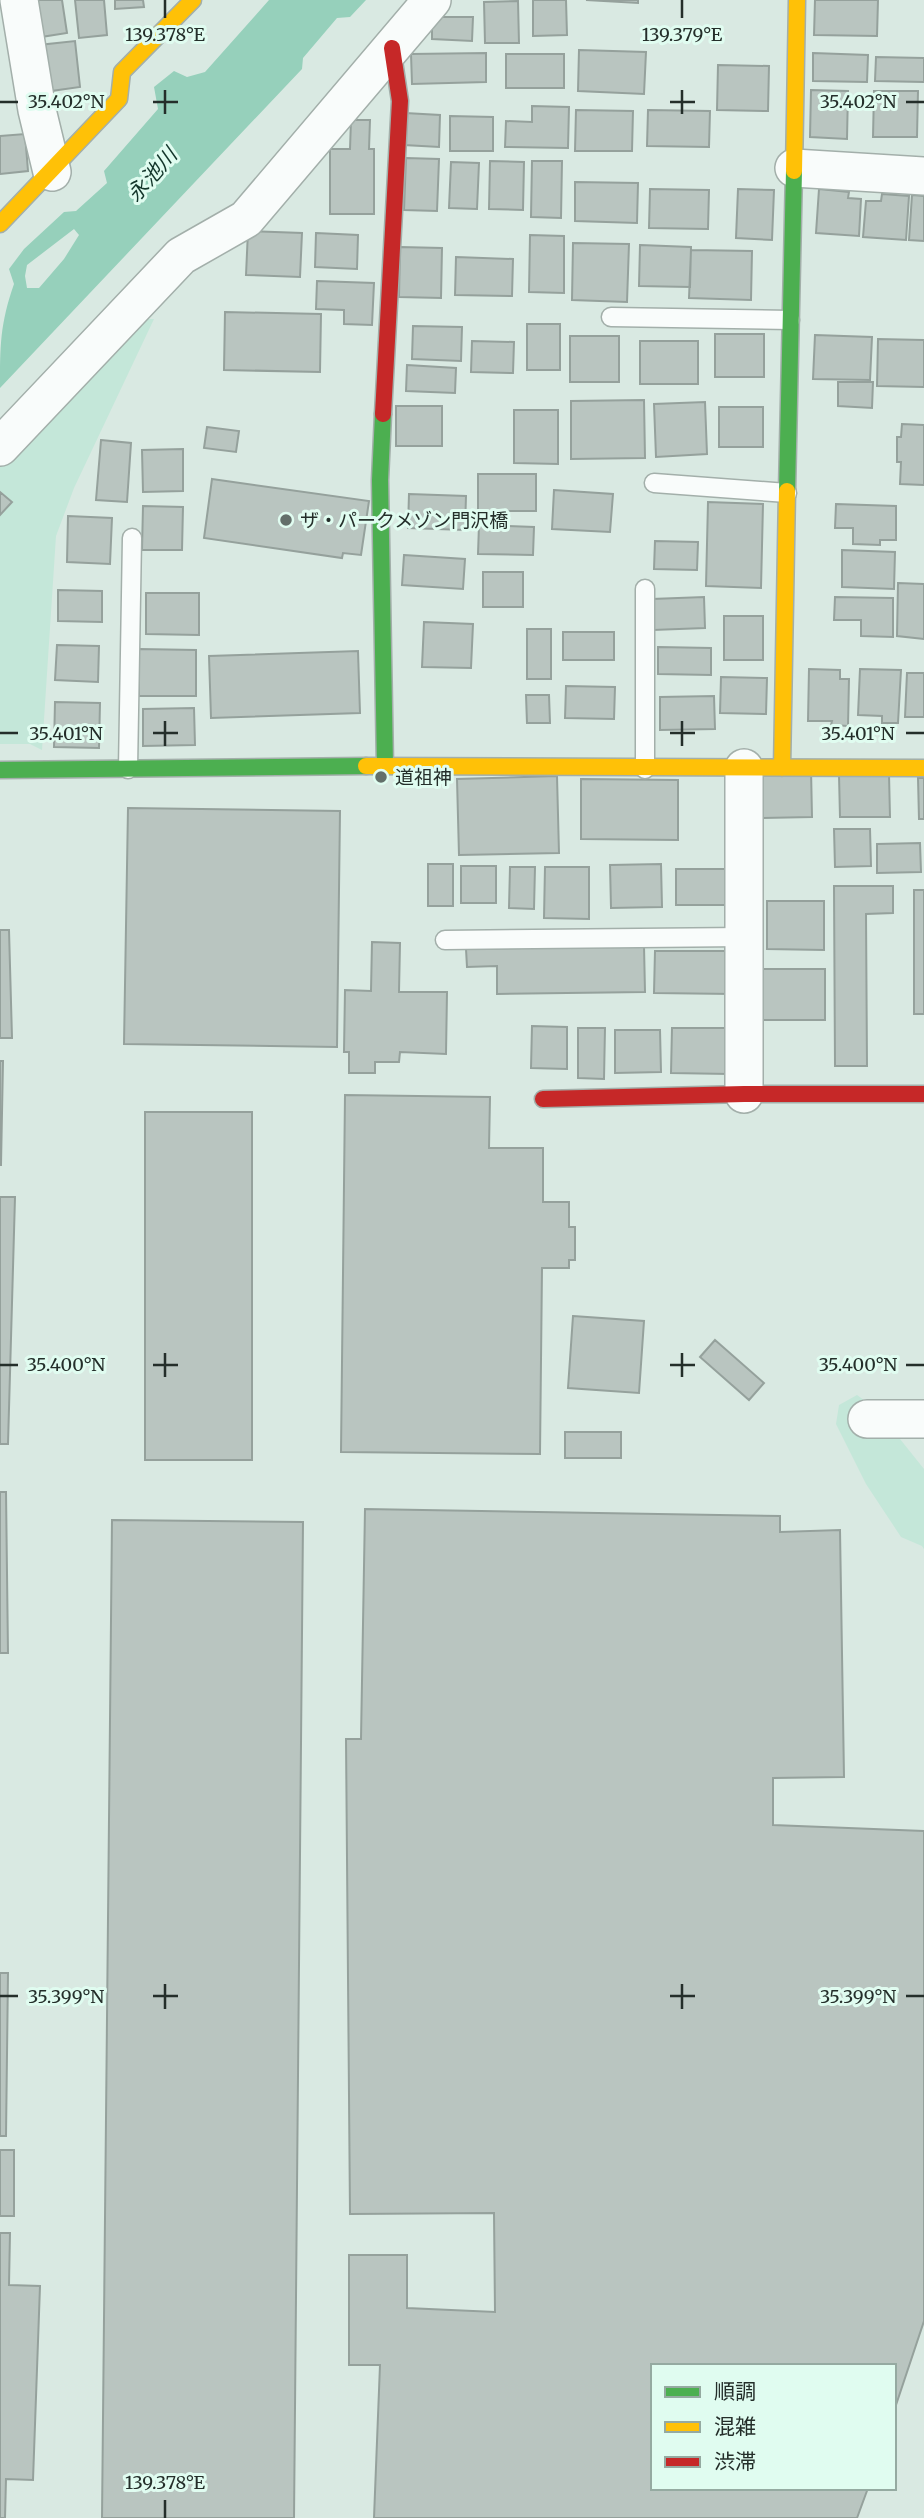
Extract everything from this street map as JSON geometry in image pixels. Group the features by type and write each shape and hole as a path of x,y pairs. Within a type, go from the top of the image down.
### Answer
{"street":[{"path":"19,0 37,110 52,172"},
{"path":"0,224 119,99 122,72 193,0"},
{"path":"0,447 181,256 246,219 432,0"},
{"path":"782,768 797,0"},
{"path":"384,766 380,480 400,101 392,48"},
{"path":"793,168 924,176"},
{"path":"0,770 384,766 924,768"},
{"path":"744,768 744,1094"},
{"path":"543,1099 744,1094 924,1094"},
{"path":"867,1419 924,1419"}],"lane":[{"path":"611,317 790,320"},
{"path":"654,483 787,493"},
{"path":"128,769 132,538"},
{"path":"645,589 645,769"},
{"path":"444,940 744,937"}],"shaded area":[{"path":"133,319 154,319 74,488 56,536 42,750 30,744 0,744 0,466"},
{"path":"857,1395 876,1409 924,1469 924,1549 901,1537 866,1484 836,1424 839,1405"}],"water":[{"name":"永池川","path":"269,0 366,0 350,17 337,18 303,58 302,69 0,388 2,335 14,284 9,269 24,249 64,212 76,211 107,183 104,171 158,109 154,87 174,71 187,77 205,72","holes":["74,229 79,235 64,259 39,288 27,288 27,265"]}],"building":[{"path":"35,0 62,0 67,33 41,37"},
{"path":"75,0 104,0 107,35 79,38"},
{"path":"115,0 143,0 144,7 115,9"},
{"path":"533,0 566,0 567,35 533,36"},
{"path":"586,0 638,0 638,3"},
{"path":"815,0 878,0 877,36 814,35"},
{"path":"518,1 519,43 485,43 484,2"},
{"path":"432,17 473,17 472,41 432,39"},
{"path":"75,41 80,87 44,92 39,45"},
{"path":"579,50 646,52 644,94 578,91"},
{"path":"486,53 486,82 412,84 411,54"},
{"path":"813,53 868,55 867,82 813,81"},
{"path":"506,54 564,54 564,88 506,88"},
{"path":"876,57 924,58 924,82 875,81"},
{"path":"718,65 769,66 768,111 717,110"},
{"path":"811,90 848,91 847,139 810,137"},
{"path":"874,91 918,91 917,137 873,137"},
{"path":"532,106 569,107 568,148 505,147 506,121 532,122"},
{"path":"576,110 633,111 632,151 575,151"},
{"path":"648,110 710,111 709,147 647,146"},
{"path":"405,113 440,115 439,147 404,145"},
{"path":"450,116 493,117 493,151 450,151"},
{"path":"351,120 370,120 369,149 374,149 374,214 330,214 330,149 350,149"},
{"path":"25,134 28,171 0,174 0,136"},
{"path":"406,158 439,159 437,211 404,210"},
{"path":"490,161 524,162 523,210 489,209"},
{"path":"532,161 562,161 561,218 531,217"},
{"path":"451,162 479,163 477,209 449,208"},
{"path":"575,182 638,183 637,223 575,221"},
{"path":"650,189 709,190 708,229 649,228"},
{"path":"738,189 774,190 772,240 736,238"},
{"path":"819,189 849,192 848,198 861,199 859,236 816,233"},
{"path":"882,194 909,196 906,240 863,237 866,201 881,201"},
{"path":"912,195 924,196 924,241 909,240"},
{"path":"248,231 302,233 300,277 246,275"},
{"path":"316,233 358,235 357,269 315,267"},
{"path":"530,235 564,236 564,293 529,292"},
{"path":"573,243 629,244 627,302 572,300"},
{"path":"640,245 691,247 690,287 639,286"},
{"path":"400,247 442,248 441,298 399,297"},
{"path":"691,250 752,251 751,300 689,298"},
{"path":"456,257 513,259 512,296 455,295"},
{"path":"317,281 374,283 372,325 344,324 344,310 316,309"},
{"path":"225,312 321,314 320,372 224,370"},
{"path":"527,324 560,324 560,370 527,370"},
{"path":"413,326 462,327 461,361 412,359"},
{"path":"715,334 764,334 764,377 715,377"},
{"path":"815,335 872,337 870,380 813,379"},
{"path":"570,336 619,336 619,382 570,382"},
{"path":"878,339 924,340 924,387 877,386"},
{"path":"472,341 514,342 513,373 471,372"},
{"path":"640,341 698,341 698,384 640,384"},
{"path":"407,365 456,368 455,393 406,391"},
{"path":"838,382 873,382 872,408 838,406"},
{"path":"644,400 645,458 571,459 571,401"},
{"path":"705,402 707,454 656,457 654,404"},
{"path":"396,406 442,406 442,446 396,446"},
{"path":"719,407 763,407 763,447 719,447"},
{"path":"514,410 558,410 558,464 514,463"},
{"path":"902,424 924,425 924,485 900,484 901,462 897,462 897,437 901,437"},
{"path":"207,427 239,431 236,452 204,448"},
{"path":"101,440 131,443 127,502 96,500"},
{"path":"183,449 183,491 143,492 142,450"},
{"path":"478,474 536,474 536,511 478,511"},
{"name":"ザ・パークメゾン門沢橋","path":"212,479 369,501 361,555 343,553 342,558 204,538"},
{"path":"554,490 613,494 610,532 552,529"},
{"path":"0,492 12,502 0,515"},
{"path":"409,494 466,496 465,530 408,528"},
{"path":"708,502 763,504 761,588 706,586"},
{"path":"836,504 896,506 896,540 880,540 880,545 853,544 853,528 835,528"},
{"path":"143,506 183,507 182,550 142,550"},
{"path":"68,516 112,518 110,564 67,562"},
{"path":"479,525 534,527 533,555 478,554"},
{"path":"655,541 698,542 697,570 654,569"},
{"path":"842,550 895,552 894,589 842,587"},
{"path":"404,555 465,559 463,589 402,585"},
{"path":"483,572 523,572 523,607 483,607"},
{"path":"898,583 924,584 924,639 897,636"},
{"path":"58,590 102,591 102,622 58,621"},
{"path":"146,593 199,593 199,635 146,634"},
{"path":"704,597 705,628 653,630 652,599"},
{"path":"835,597 893,598 893,637 861,636 861,620 834,620"},
{"path":"724,616 763,616 763,660 724,660"},
{"path":"424,622 473,624 471,668 422,667"},
{"path":"527,629 551,629 551,679 527,679"},
{"path":"563,632 614,632 614,660 563,660"},
{"path":"57,645 99,646 98,682 55,680"},
{"path":"658,647 711,648 711,675 658,674"},
{"path":"139,649 196,650 196,696 139,696"},
{"path":"358,651 360,713 211,718 209,656"},
{"path":"809,669 840,670 840,679 849,679 848,726 831,725 832,721 808,721"},
{"path":"860,669 901,670 898,723 882,723 882,716 858,715"},
{"path":"907,673 924,673 924,717 905,717"},
{"path":"721,677 767,678 766,714 720,713"},
{"path":"566,686 615,687 614,719 565,718"},
{"path":"526,695 549,695 550,723 527,723"},
{"path":"714,696 715,729 660,730 660,697"},
{"path":"55,702 100,703 99,748 54,747"},
{"path":"194,708 195,745 143,746 143,709"},
{"path":"762,769 811,769 812,817 763,818"},
{"path":"889,774 890,817 840,817 839,775"},
{"path":"557,776 559,853 459,855 457,779"},
{"path":"918,778 924,778 924,819 919,819"},
{"path":"581,779 678,780 678,840 581,839"},
{"path":"128,808 340,811 337,1047 124,1044"},
{"path":"834,829 870,829 871,866 835,867"},
{"path":"920,843 921,872 877,873 877,844"},
{"path":"428,864 453,864 453,906 428,906"},
{"path":"661,864 662,907 611,908 610,865"},
{"path":"461,866 496,866 496,903 461,903"},
{"path":"510,867 535,867 534,909 509,908"},
{"path":"545,867 589,867 589,919 544,918"},
{"path":"676,869 728,869 728,905 676,905"},
{"path":"834,886 893,886 893,913 866,914 867,1066 835,1066"},
{"path":"914,890 924,890 924,1014 914,1014"},
{"path":"767,901 824,901 824,950 767,949"},
{"path":"0,930 9,930 12,1038 0,1038"},
{"path":"372,942 400,943 399,992 447,992 446,1054 400,1052 399,1062 375,1062 375,1073 349,1073 349,1052 344,1052 345,990 371,991"},
{"path":"644,946 645,992 497,994 497,966 467,967 466,949"},
{"path":"655,951 734,951 733,994 654,993"},
{"path":"761,969 825,969 825,1020 761,1020"},
{"path":"532,1026 567,1027 567,1069 531,1068"},
{"path":"578,1028 605,1028 604,1079 578,1078"},
{"path":"672,1028 729,1028 729,1074 671,1073"},
{"path":"615,1030 660,1030 661,1072 615,1073"},
{"path":"0,1061 3,1061 1,1165 0,1165"},
{"path":"345,1095 490,1097 489,1148 543,1148 543,1202 569,1202 569,1227 575,1227 575,1260 569,1260 569,1268 542,1268 540,1454 341,1452"},
{"path":"145,1112 252,1112 252,1460 145,1460"},
{"path":"0,1197 15,1197 8,1444 0,1444"},
{"path":"573,1316 644,1321 639,1393 568,1388"},
{"path":"715,1340 764,1383 749,1400 700,1357"},
{"path":"565,1432 621,1432 621,1458 565,1458"},
{"path":"0,1492 6,1492 8,1653 0,1653"},
{"path":"365,1509 780,1516 780,1532 840,1530 844,1777 773,1778 773,1825 924,1831 924,2321 896,2405 896,2364 651,2364 651,2490 867,2490 857,2518 374,2518 380,2365 349,2365 349,2255 407,2255 407,2308 495,2312 494,2213 350,2214 346,1739 361,1739"},
{"path":"112,1520 303,1522 294,2518 102,2518"},
{"path":"0,1973 8,1973 6,2136 0,2136"},
{"path":"0,2150 14,2150 14,2216 0,2216"},
{"path":"0,2233 10,2233 9,2285 40,2286 33,2480 6,2479 5,2518 0,2518"}],"traffic: fast":[{"path":"787,491 794,171"},
{"path":"383,414 380,480 385,766"},
{"path":"0,770 366,766"}],"traffic: slow":[{"path":"0,224 119,99 122,72 193,0"},
{"path":"794,171 797,0"},
{"path":"782,768 787,491"},
{"path":"366,766 924,768"}],"traffic: jam":[{"path":"383,414 400,101 392,48"},
{"path":"543,1099 744,1094 924,1094"}],"place":[{"name":"ザ・パークメゾン門沢橋","path":"286,520"},
{"name":"道祖神","path":"381,777"}]}
